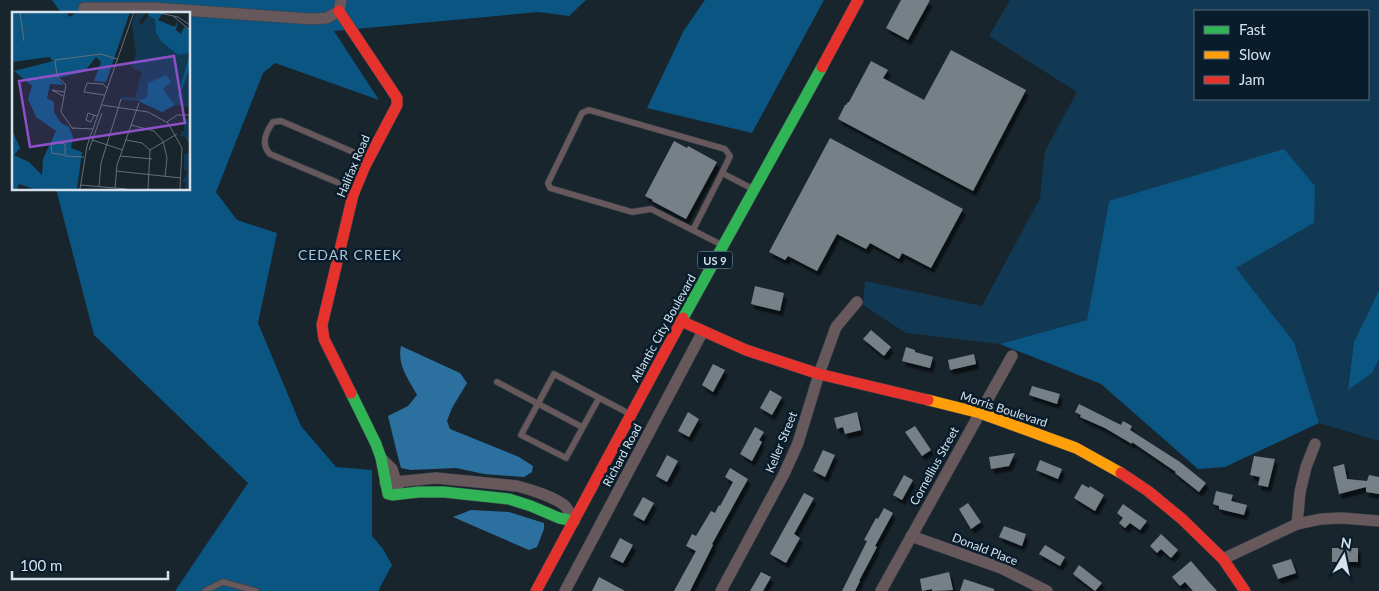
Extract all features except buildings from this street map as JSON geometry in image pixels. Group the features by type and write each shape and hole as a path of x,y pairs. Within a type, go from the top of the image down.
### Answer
{"main road":[{"name":"Atlantic City Boulevard","path":"536,591 858,0"},
{"name":"Halifax Road","path":"340,6 397,98 397,105 369,158 355,190 324,315 322,332 376,444 391,483"},
{"name":"Morris Boulevard","path":"682,321 746,350 819,374 980,413 1076,448 1117,470 1148,491 1182,519 1223,559 1245,591"},
{"path":"391,483 388,494 392,495 444,492 509,499 574,522"}],"street":[{"path":"84,8 153,8 312,19 326,18 340,6"},
{"name":"Keller Street","path":"721,591 784,474 802,430 836,327 857,302"},
{"name":"Richard Road","path":"565,591 703,331"},
{"name":"Cornellius Street","path":"881,591 1012,356"},
{"path":"1297,524 1300,492 1306,467 1315,444"},
{"path":"391,483 436,478 517,486 530,489 565,506 574,522"},
{"path":"1223,559 1297,524 1321,519 1379,520"},
{"name":"Donald Place","path":"911,536 1001,568 1047,591"}],"lane":[{"path":"693,230 730,156 725,149 589,110 582,113 548,183 550,188 632,212 651,209 724,246"},
{"path":"355,190 270,154 265,149 264,142 268,128 274,122 281,121 369,158"},
{"path":"722,173 755,190"},
{"path":"599,398 566,458 521,435 554,374 632,415"},
{"path":"497,382 582,428"},
{"path":"205,591 223,582 256,591"}],"shaded area":[{"path":"52,0 586,0 569,16 539,12 334,31 379,100 275,63 263,73 216,192 237,220 277,233 258,323 301,426 336,467 372,470 372,536 383,549 392,565 378,591 175,591 248,483 94,335 56,190 190,190 190,12 61,12"},
{"path":"705,0 824,0 752,133 647,108 684,30"},
{"path":"1010,0 1379,0 1379,290 1354,342 1348,389 1372,373 1379,359 1379,441 1319,423 1294,342 1236,268 1314,223 1109,201 1087,320 1000,344 906,333 863,305 865,281 982,306 1040,198 1045,151 1077,92 989,36"},
{"path":"1284,149 1315,186 1314,223 1236,268 1294,342 1319,423 1225,467 1198,469 1101,384 1000,344 1087,320 1109,201"},
{"path":"1379,290 1379,359 1372,373 1348,390 1354,342"},
{"path":"401,346 460,373 467,383 452,408 447,421 450,429 519,457 533,466 532,472 524,477 484,474 456,468 411,470 401,468 388,416 408,406 417,395 402,366"},
{"path":"471,510 509,512 544,523 544,529 537,547 529,550 453,517"}],"traffic: fast":[{"path":"683,318 822,67"},
{"path":"351,393 376,444 381,458 388,494 444,492 509,499 559,518 574,521"}],"traffic: slow":[{"path":"928,400 980,413 1076,448 1121,473"}],"traffic: jam":[{"path":"822,67 858,0"},
{"path":"339,11 397,98 397,105 365,166 353,195 322,325 324,339 351,393"},
{"path":"536,591 683,318"},
{"path":"681,321 746,350 819,374 928,400"},
{"path":"1121,473 1148,491 1182,519 1223,559 1245,591"}],"district":[{"name":"CEDAR CREEK","path":"350,254"}]}
